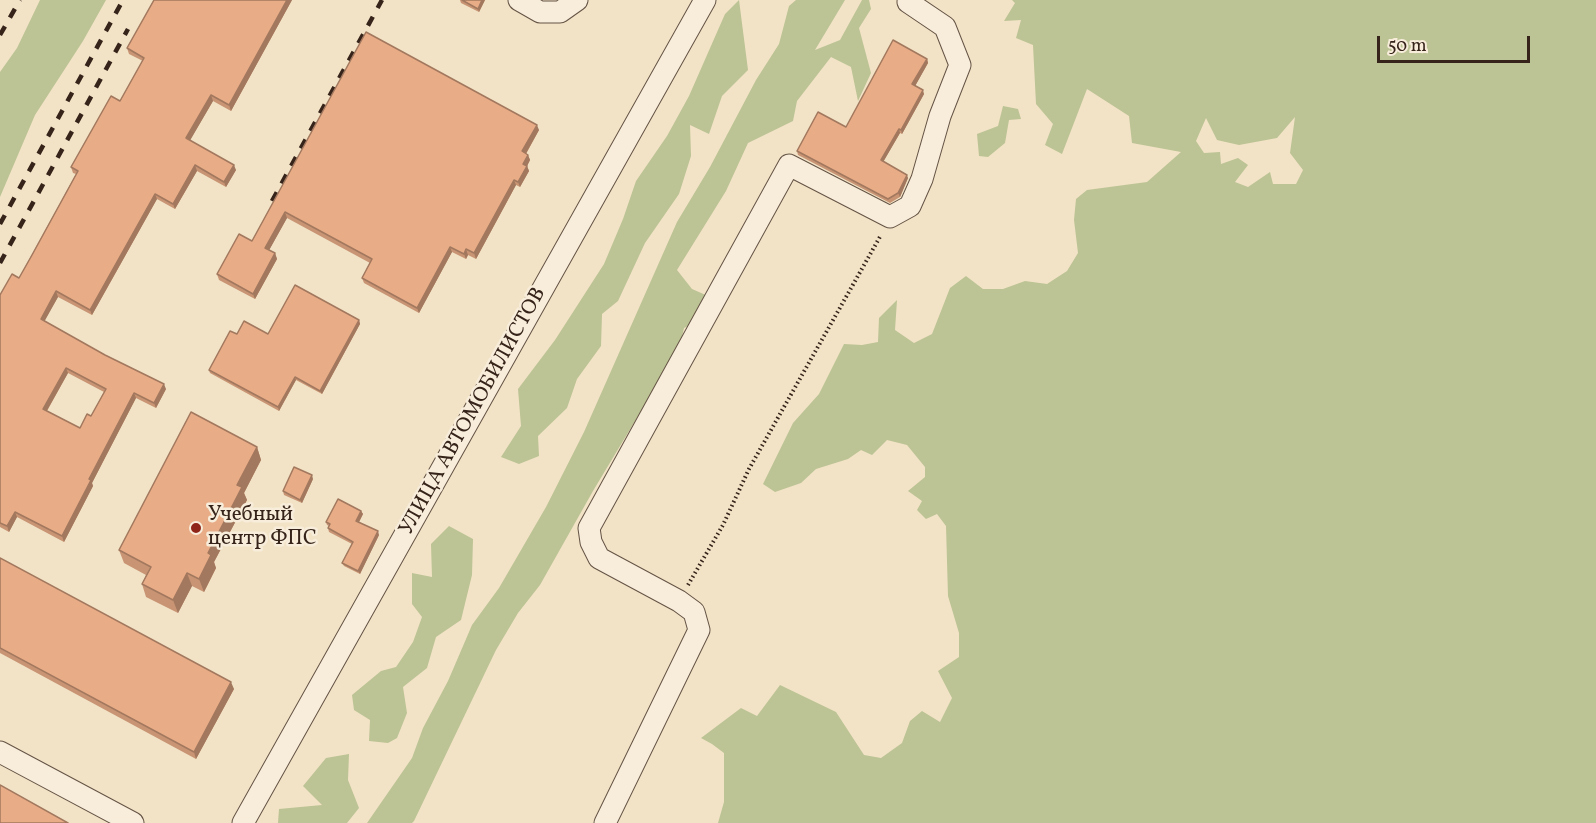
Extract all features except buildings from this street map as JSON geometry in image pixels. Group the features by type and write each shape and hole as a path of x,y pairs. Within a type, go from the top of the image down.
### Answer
{"street":[{"path":"519,0 540,12 560,12 577,0"},
{"name":"УЛИЦА АВТОМОБИЛИСТОВ","path":"243,823 705,0"},
{"path":"605,823 699,630 694,612 599,558 591,542 589,528 789,165 890,217 910,206 940,116 960,65 945,27 908,2"},
{"path":"0,752 133,823"}],"path":[{"path":"679,602 723,525 749,469 875,249 890,217"}],"green space":[{"path":"40,0 106,0 83,41 35,115 0,197 0,72 17,48"},
{"path":"739,0 748,70 722,96 709,134 690,125 691,156 679,194 645,243 618,301 602,314 601,346 577,379 567,408 538,436 539,456 519,464 501,457 521,426 518,389 555,340 604,264 636,181 667,136 689,96 725,14"},
{"path":"796,0 845,0 815,50 840,40 862,0 869,0 871,9 859,28 871,73 858,101 851,67 831,57 797,101 793,121 748,143 726,191 677,270 692,289 708,296 699,321 684,328 680,346 540,585 518,613 496,650 414,821 412,823 367,823 412,758 423,728 448,681 472,625 499,588 546,507 584,432 677,222 710,167 756,80 779,44 789,6"},
{"path":"1012,0 1596,0 1596,823 718,823 724,802 724,753 701,738 741,708 757,716 780,685 836,712 864,755 881,758 902,743 910,721 922,711 940,722 952,698 938,671 959,657 959,633 948,596 946,526 937,514 926,519 917,510 922,501 908,491 925,477 925,467 907,445 887,440 872,455 861,450 848,459 816,469 801,483 775,492 763,484 793,423 819,394 844,344 862,345 878,342 879,318 897,300 895,330 914,343 932,334 950,288 966,276 983,289 1003,289 1025,281 1047,284 1067,271 1078,253 1074,220 1076,199 1087,190 1147,182 1181,152 1132,143 1129,116 1087,89 1062,154 1045,145 1053,124 1036,104 1033,45 1016,38 1021,20 1004,21 1015,3","holes":["1295,117 1290,153 1303,170 1296,184 1273,184 1270,172 1248,187 1235,182 1248,165 1238,158 1221,164 1220,152 1204,153 1196,141 1206,118 1217,140 1239,145 1277,138"]},
{"path":"1003,106 1018,109 1021,119 1009,120 1005,143 988,157 979,156 977,134 998,126"},
{"path":"449,526 473,539 472,575 461,620 436,637 427,668 403,687 407,713 397,738 388,743 369,741 370,720 354,710 352,695 381,671 396,667 413,642 422,617 412,604 412,573 432,577 431,544"},
{"path":"349,754 348,780 359,808 347,823 278,823 279,809 322,805 303,786 326,758"}],"railway":[{"path":"0,35 20,0"},
{"path":"0,224 123,0"},
{"path":"272,201 382,0"},
{"path":"0,263 128,29"}],"place":[{"name":"Учебный центр ФПС","path":"196,528"}]}
